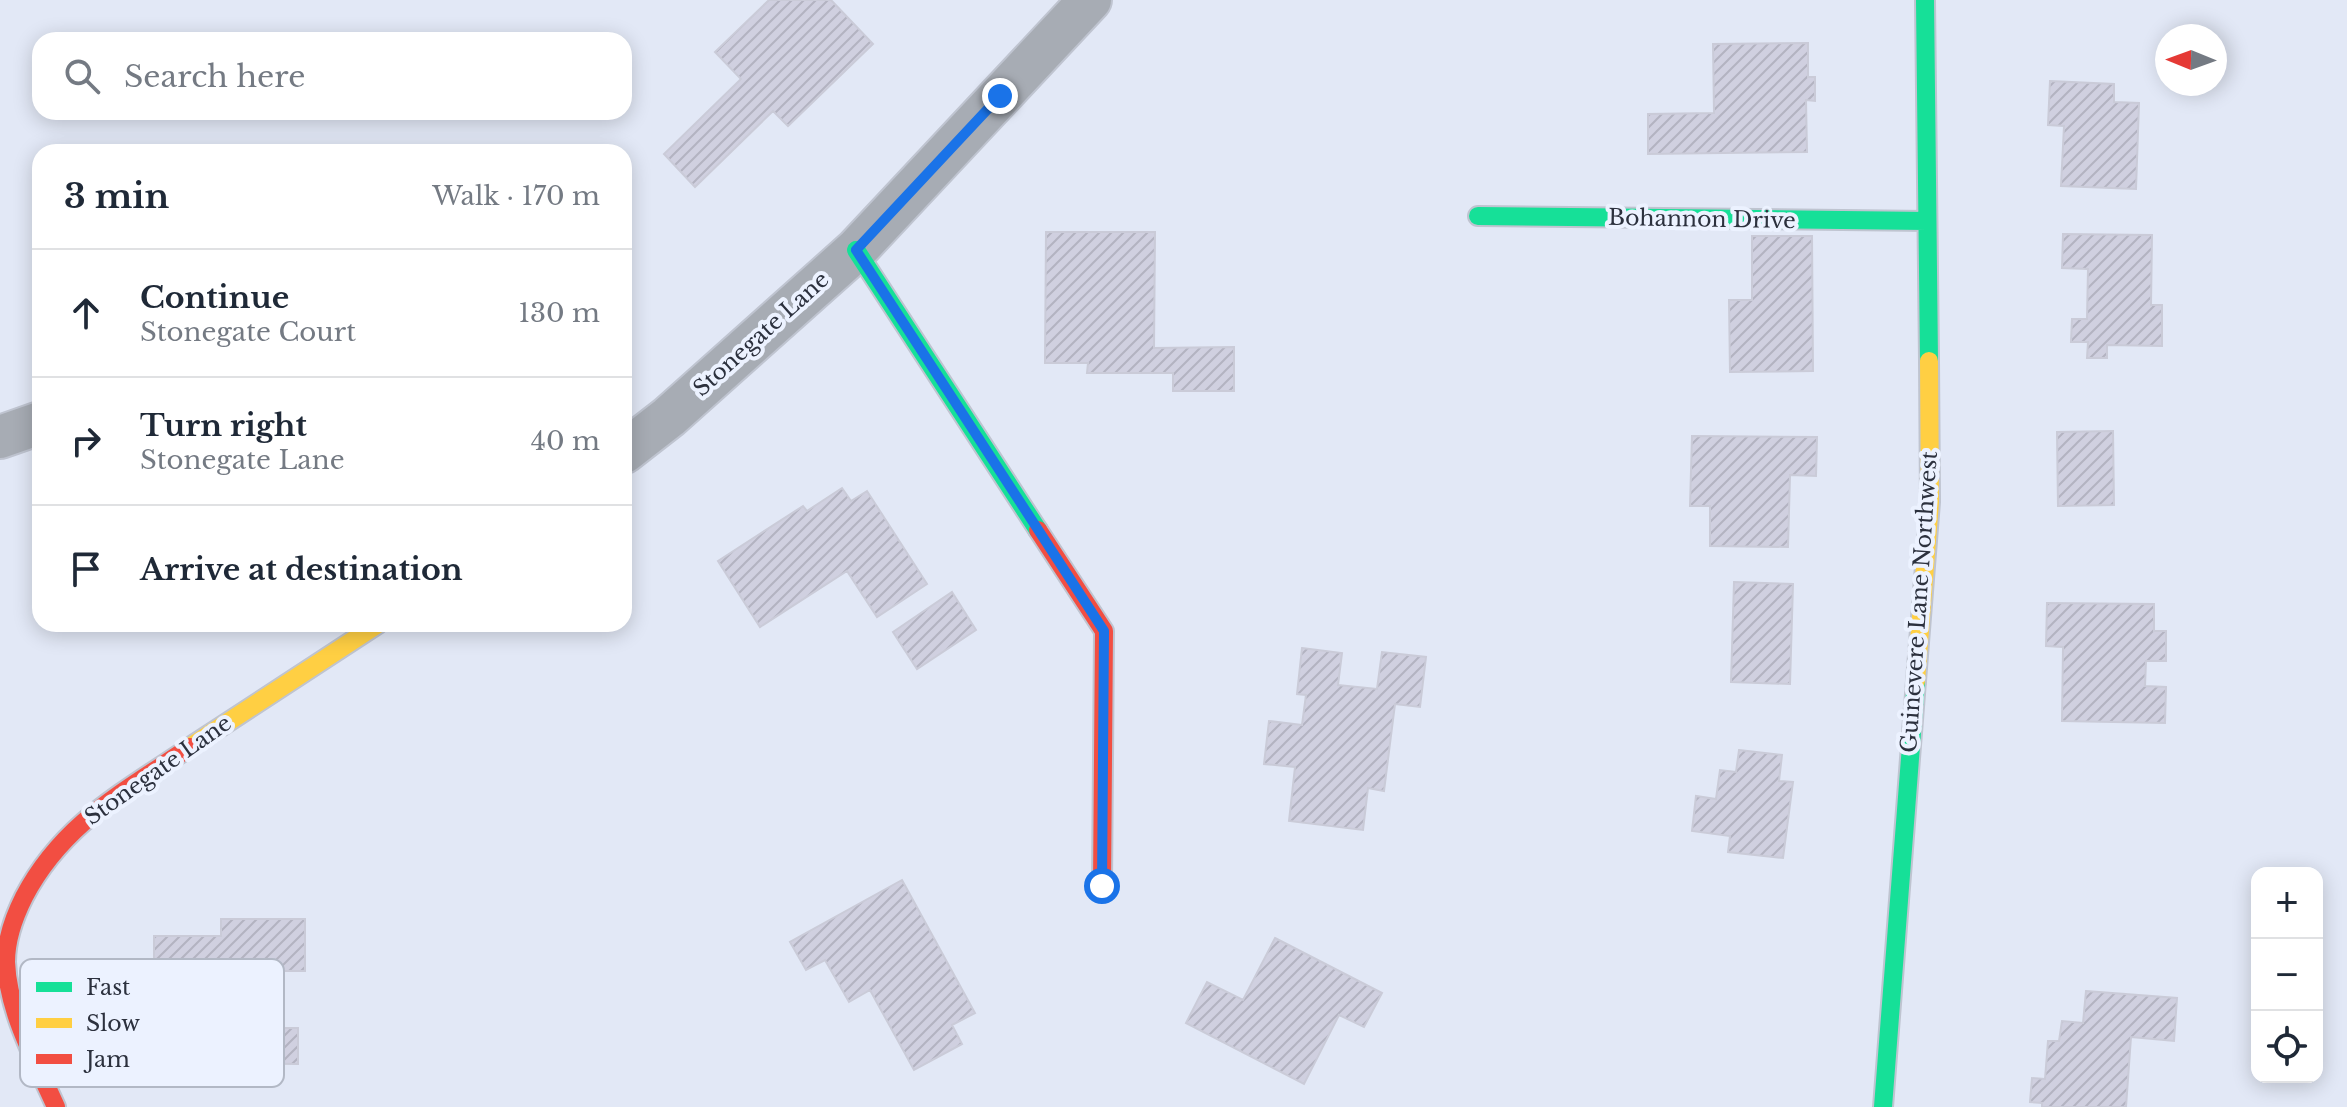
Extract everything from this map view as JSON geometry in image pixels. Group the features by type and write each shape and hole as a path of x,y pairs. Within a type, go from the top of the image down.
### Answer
{"street":[{"name":"Stonegate Lane","path":"632,446 669,417 856,250 1090,0"},
{"name":"Guinevere Lane Northwest","path":"1883,1107 1930,502 1925,0"},
{"name":"Bohannon Drive","path":"1478,216 1927,221"},
{"path":"856,250 1104,631 1102,886"},
{"path":"0,437 32,426"},
{"name":"Stonegate Lane","path":"20,1017 10,982 6,949 13,918 29,889 67,836 91,814 366,632"},
{"name":"Stonegate Lane","path":"48,1087 56,1107"}],"building":[{"path":"769,0 831,0 873,44 788,126 773,111 695,187 664,154 741,79 715,52"},
{"path":"1808,43 1808,77 1815,77 1815,101 1806,100 1807,152 1648,154 1648,114 1714,113 1713,44"},
{"path":"2050,81 2114,84 2114,102 2139,103 2136,189 2061,186 2064,126 2048,125"},
{"path":"1046,232 1155,232 1154,348 1234,347 1234,391 1173,391 1173,373 1087,373 1088,363 1045,363"},
{"path":"2063,234 2152,235 2151,305 2162,305 2162,346 2107,345 2107,358 2087,358 2088,342 2071,342 2072,319 2087,319 2088,269 2062,268"},
{"path":"1752,236 1812,236 1813,371 1730,372 1729,300 1752,300"},
{"path":"2113,431 2114,505 2058,506 2057,432"},
{"path":"1692,436 1817,437 1816,476 1790,475 1788,547 1710,546 1710,506 1690,506"},
{"path":"842,488 851,501 867,491 927,584 877,617 847,571 760,627 718,561 803,506 807,511"},
{"path":"1734,582 1793,584 1790,684 1731,682"},
{"path":"952,592 976,630 917,669 893,632"},
{"path":"2047,603 2154,604 2154,631 2166,631 2166,661 2146,661 2145,686 2166,687 2165,723 2062,721 2063,647 2046,646"},
{"path":"1302,648 1342,653 1338,685 1377,689 1382,652 1426,657 1420,707 1395,704 1384,791 1368,788 1363,830 1289,821 1295,767 1264,764 1269,721 1302,725 1306,695 1297,694"},
{"path":"1739,750 1782,755 1779,781 1793,782 1783,858 1728,852 1730,836 1692,831 1696,796 1716,799 1720,770 1736,772"},
{"path":"902,880 975,1013 952,1025 962,1044 914,1070 870,990 849,1002 825,960 806,970 790,942"},
{"path":"221,919 305,919 305,971 284,971 284,959 154,959 154,936 221,936"},
{"path":"1275,938 1382,993 1364,1027 1339,1015 1304,1084 1186,1023 1207,982 1243,1000"},
{"path":"2086,991 2177,998 2174,1041 2131,1037 2126,1107 2042,1107 2042,1103 2030,1102 2032,1078 2045,1079 2048,1041 2059,1041 2062,1021 2083,1023"},
{"path":"284,1028 298,1028 298,1064 284,1064"}],"traffic: fast":[{"path":"1925,0 1929,361"},
{"path":"1478,216 1927,221"},
{"path":"856,250 1038,530"},
{"path":"1883,1107 1916,681"}],"traffic: slow":[{"path":"1916,681 1930,502 1929,361"},
{"path":"190,747 366,632"}],"traffic: jam":[{"path":"1038,530 1104,631 1102,886"},
{"path":"20,1026 6,962 7,945 24,897 40,871 76,829 119,795 190,747"},
{"path":"47,1087 56,1107"}],"route":[{"path":"1000,96 856,250 1104,631 1102,886"}]}
